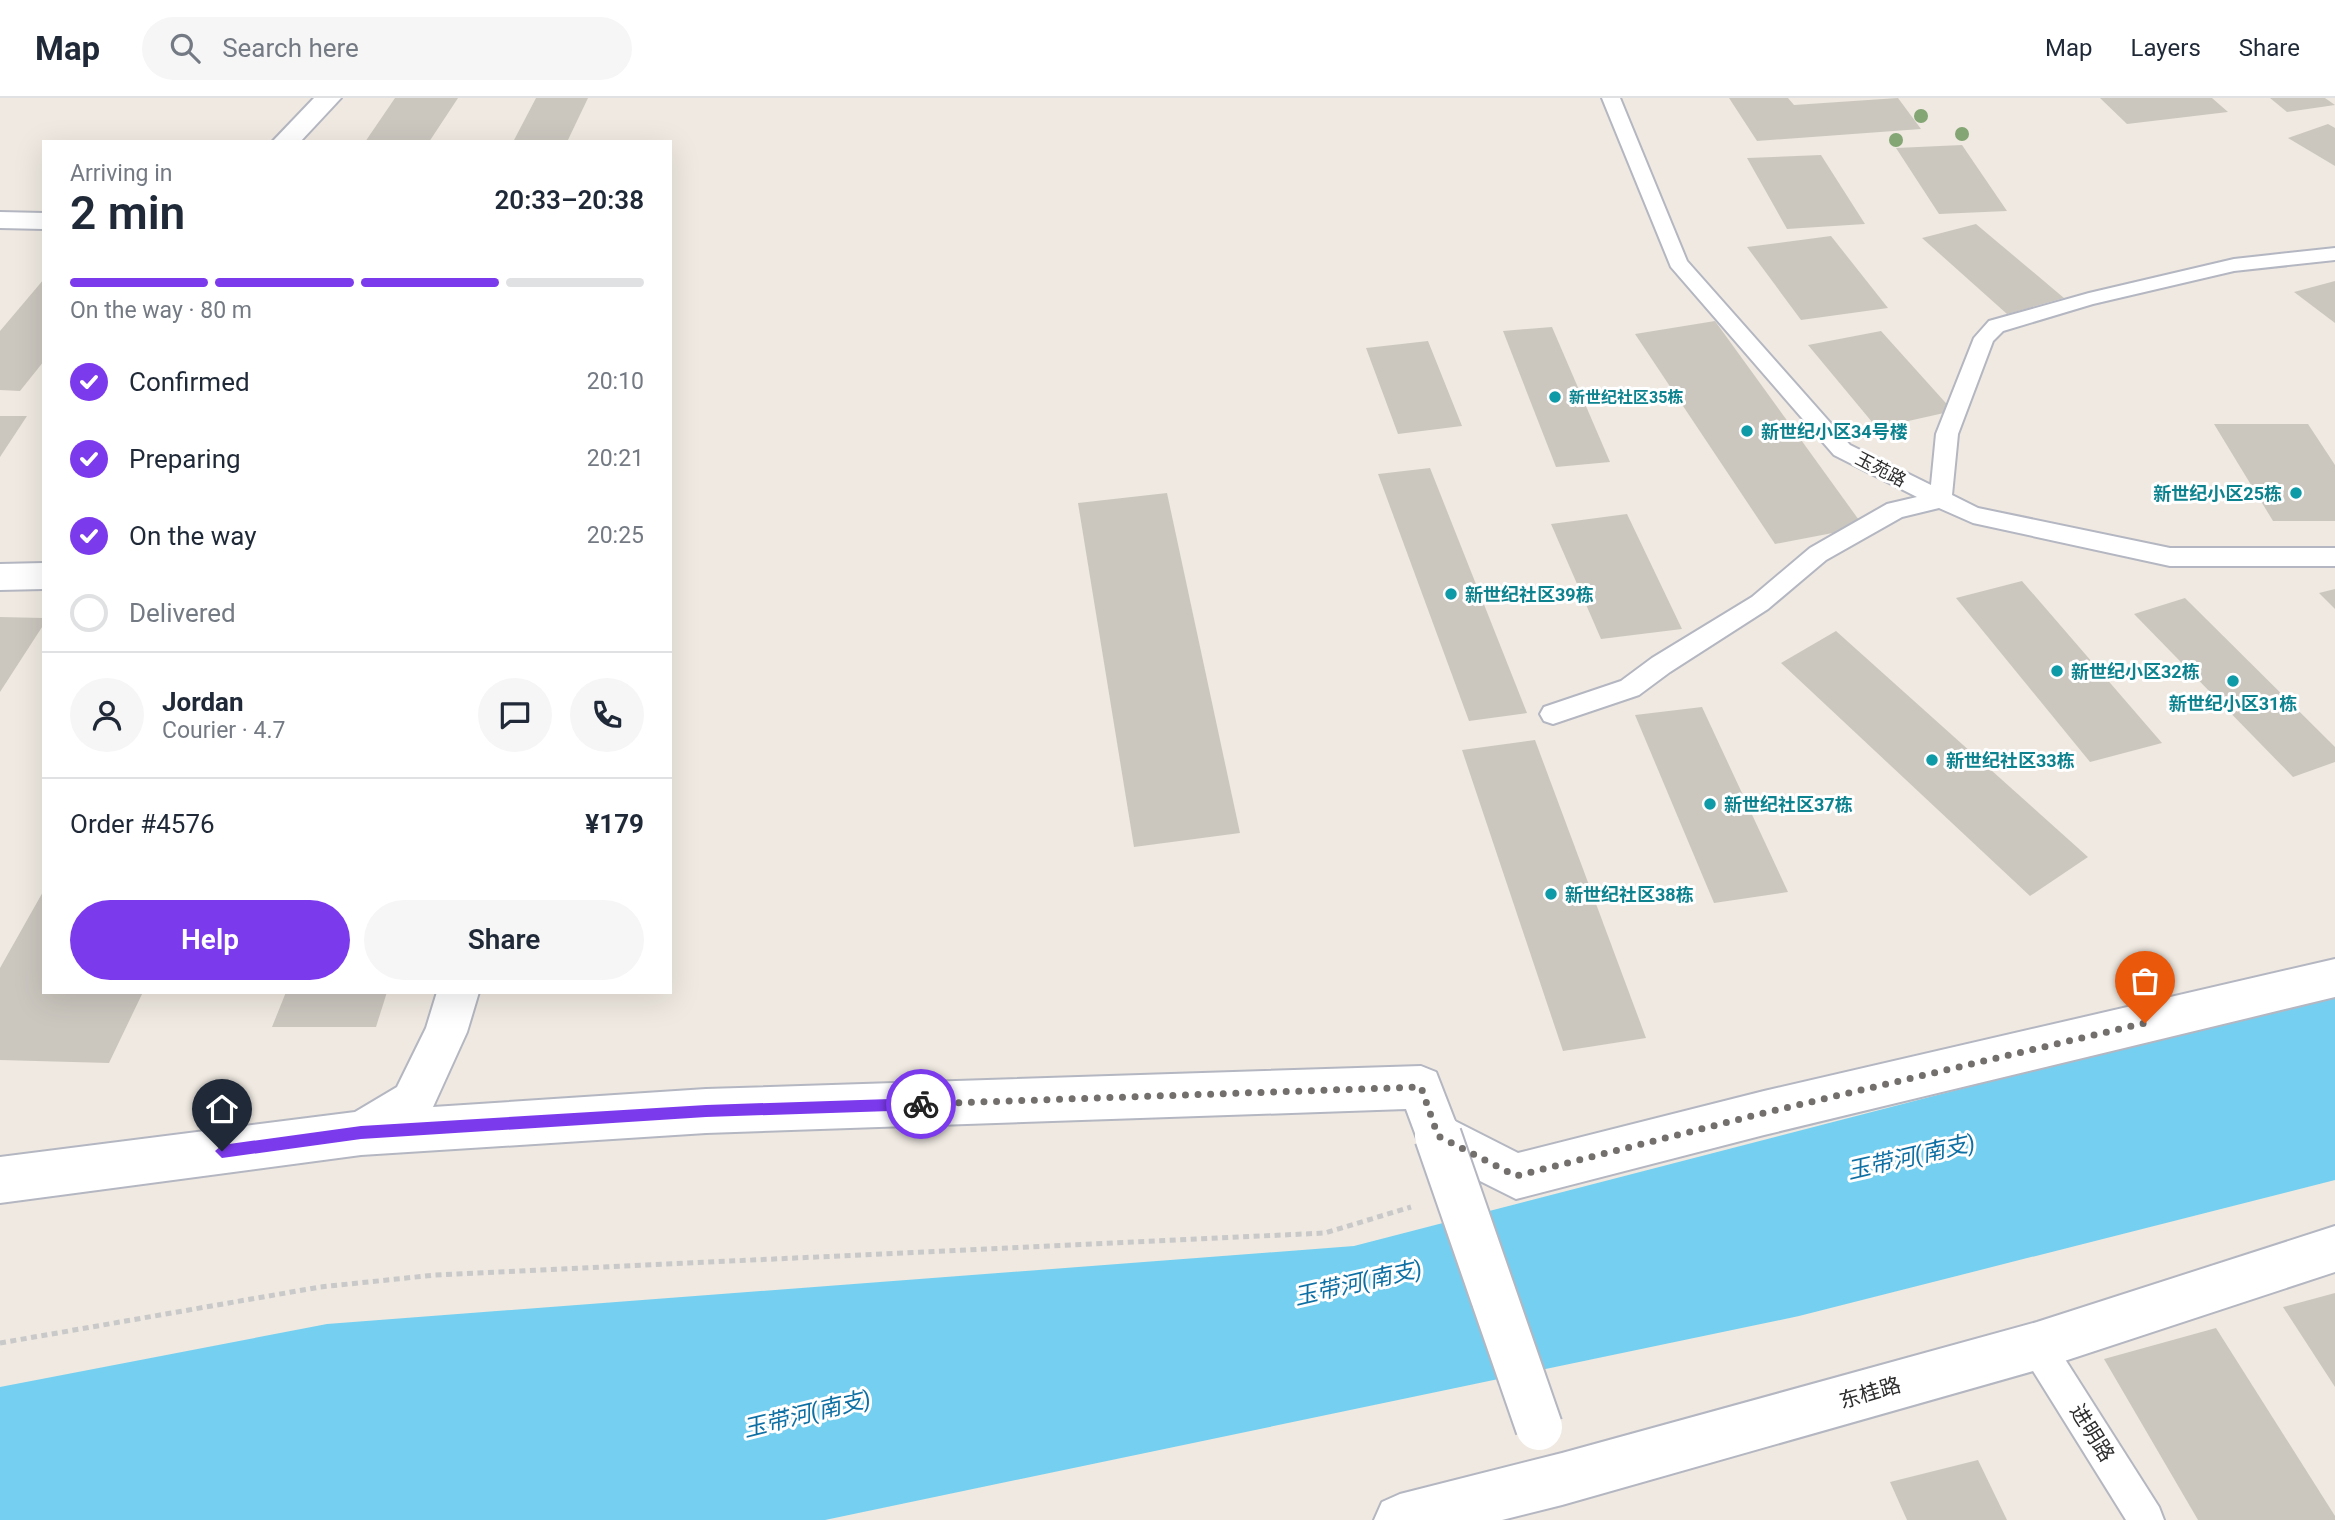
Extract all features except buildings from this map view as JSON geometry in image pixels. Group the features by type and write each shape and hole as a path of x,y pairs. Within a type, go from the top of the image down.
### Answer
{"street":[{"path":"287,140 328,98"},
{"path":"0,220 42,222"},
{"path":"0,577 42,576"},
{"path":"1438,1136 1516,1176 1777,1110 2335,978"},
{"path":"361,1133 413,1102 446,1032 457,994"},
{"path":"0,1180 361,1133 706,1111 1421,1087 1539,1427 1562,1479"},
{"name":"东桂路","path":"1400,1520 1562,1479 2038,1346 2335,1249"}],"lane":[{"name":"玉苑路","path":"1611,98 1678,263 1842,450 1973,515 2170,557 2335,556"},
{"path":"1553,714 1630,688 1661,665 1760,603 1818,554 1895,510 1941,499 1947,434 1984,338 1996,326 2089,299 2234,265 2335,254"},
{"name":"进明路","path":"2038,1346 2146,1520"}],"path":[{"path":"0,1343 320,1287 435,1275 1325,1233 1414,1206"}],"water":[{"name":"玉带河(南支)","path":"2335,992 2335,1180 1799,1316 825,1520 0,1520 0,1387 327,1324 1354,1246"}],"way so far":[{"path":"921,1104 1421,1087 1438,1136 1516,1176 1764,1113 2145,1023"}],"place":[{"name":"新世纪社区35栋","path":"1555,397"},
{"name":"新世纪小区34号楼","path":"1747,431"},
{"name":"新世纪小区25栋","path":"2296,493"},
{"name":"新世纪社区39栋","path":"1451,594"},
{"name":"新世纪小区32栋","path":"2057,671"},
{"name":"新世纪小区31栋","path":"2233,681"},
{"name":"新世纪社区33栋","path":"1932,760"},
{"name":"新世纪社区37栋","path":"1710,804"},
{"name":"新世纪社区38栋","path":"1551,894"}],"route":[{"path":"222,1151 361,1133 706,1111 921,1104"}]}
